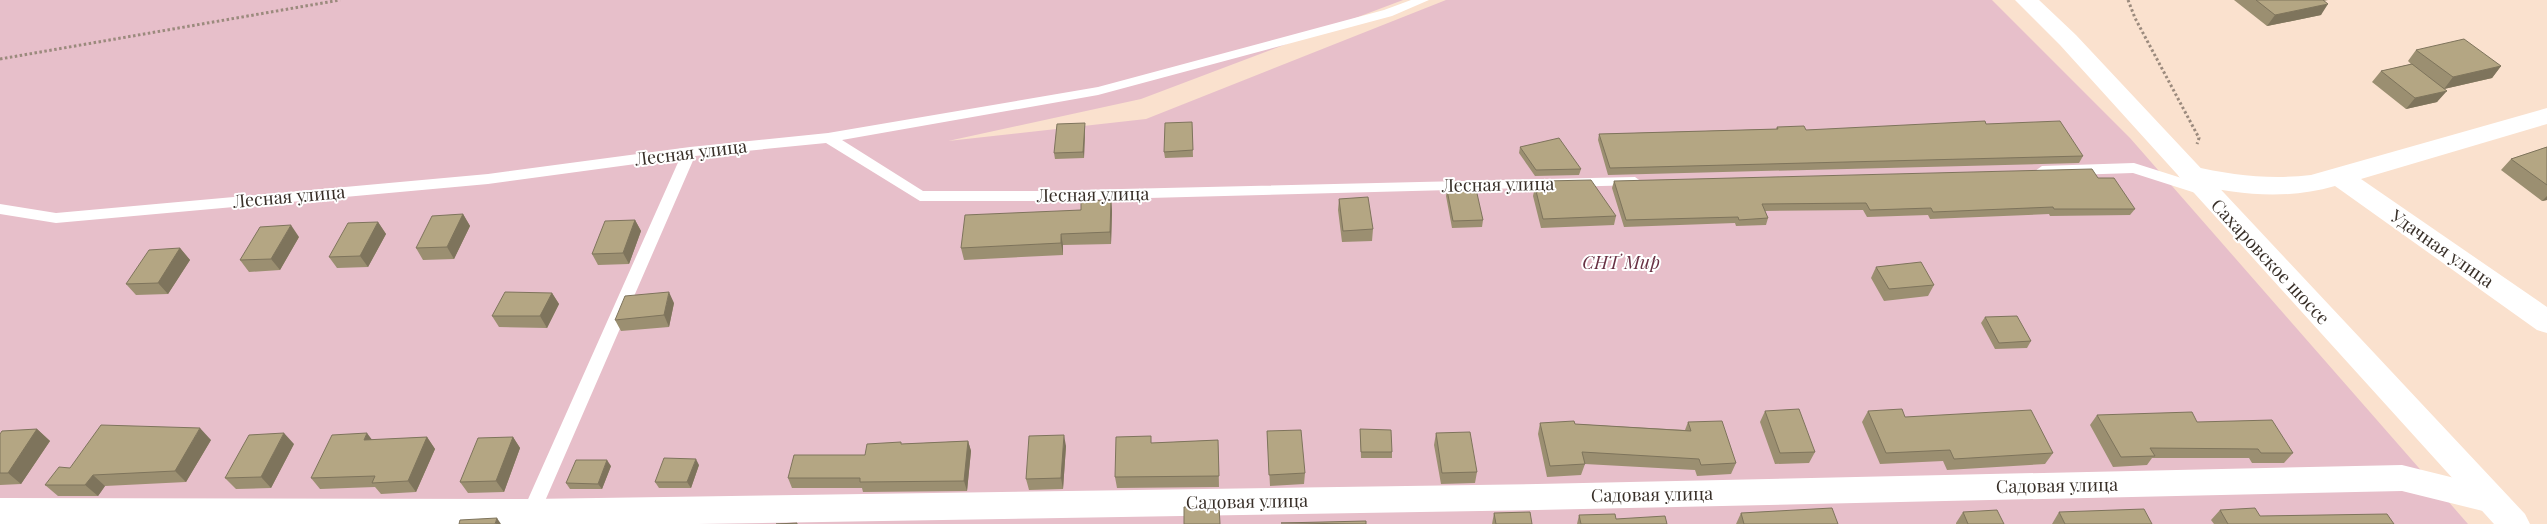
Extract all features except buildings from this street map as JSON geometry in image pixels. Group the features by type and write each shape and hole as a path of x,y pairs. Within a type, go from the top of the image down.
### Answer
{"street":[{"name":"Сахаровское шоссе","path":"2026,0 2068,40 2194,179 2514,524"},
{"path":"2194,179 2295,187 2547,116"},
{"name":"Удачная улица","path":"2337,176 2547,322"},
{"name":"Садовая улица","path":"0,512 529,519 2402,478 2491,500"}],"lane":[{"path":"828,138 1098,91 1388,14 1423,0"},
{"name":"Лесная улица","path":"0,209 56,218 488,179 690,152 828,138 920,196 1035,196 1645,182"},
{"path":"529,519 690,152"},
{"path":"2028,171 2134,168 2194,179"}],"path":[{"path":"0,59 340,0"},
{"path":"2128,0 2135,18 2199,138 2194,179"}],"green space":[{"name":"СНТ Мир","path":"0,0 1403,0 1141,99 948,141 1146,119 1446,0 1992,0 2130,138 2468,524 0,524"}]}
